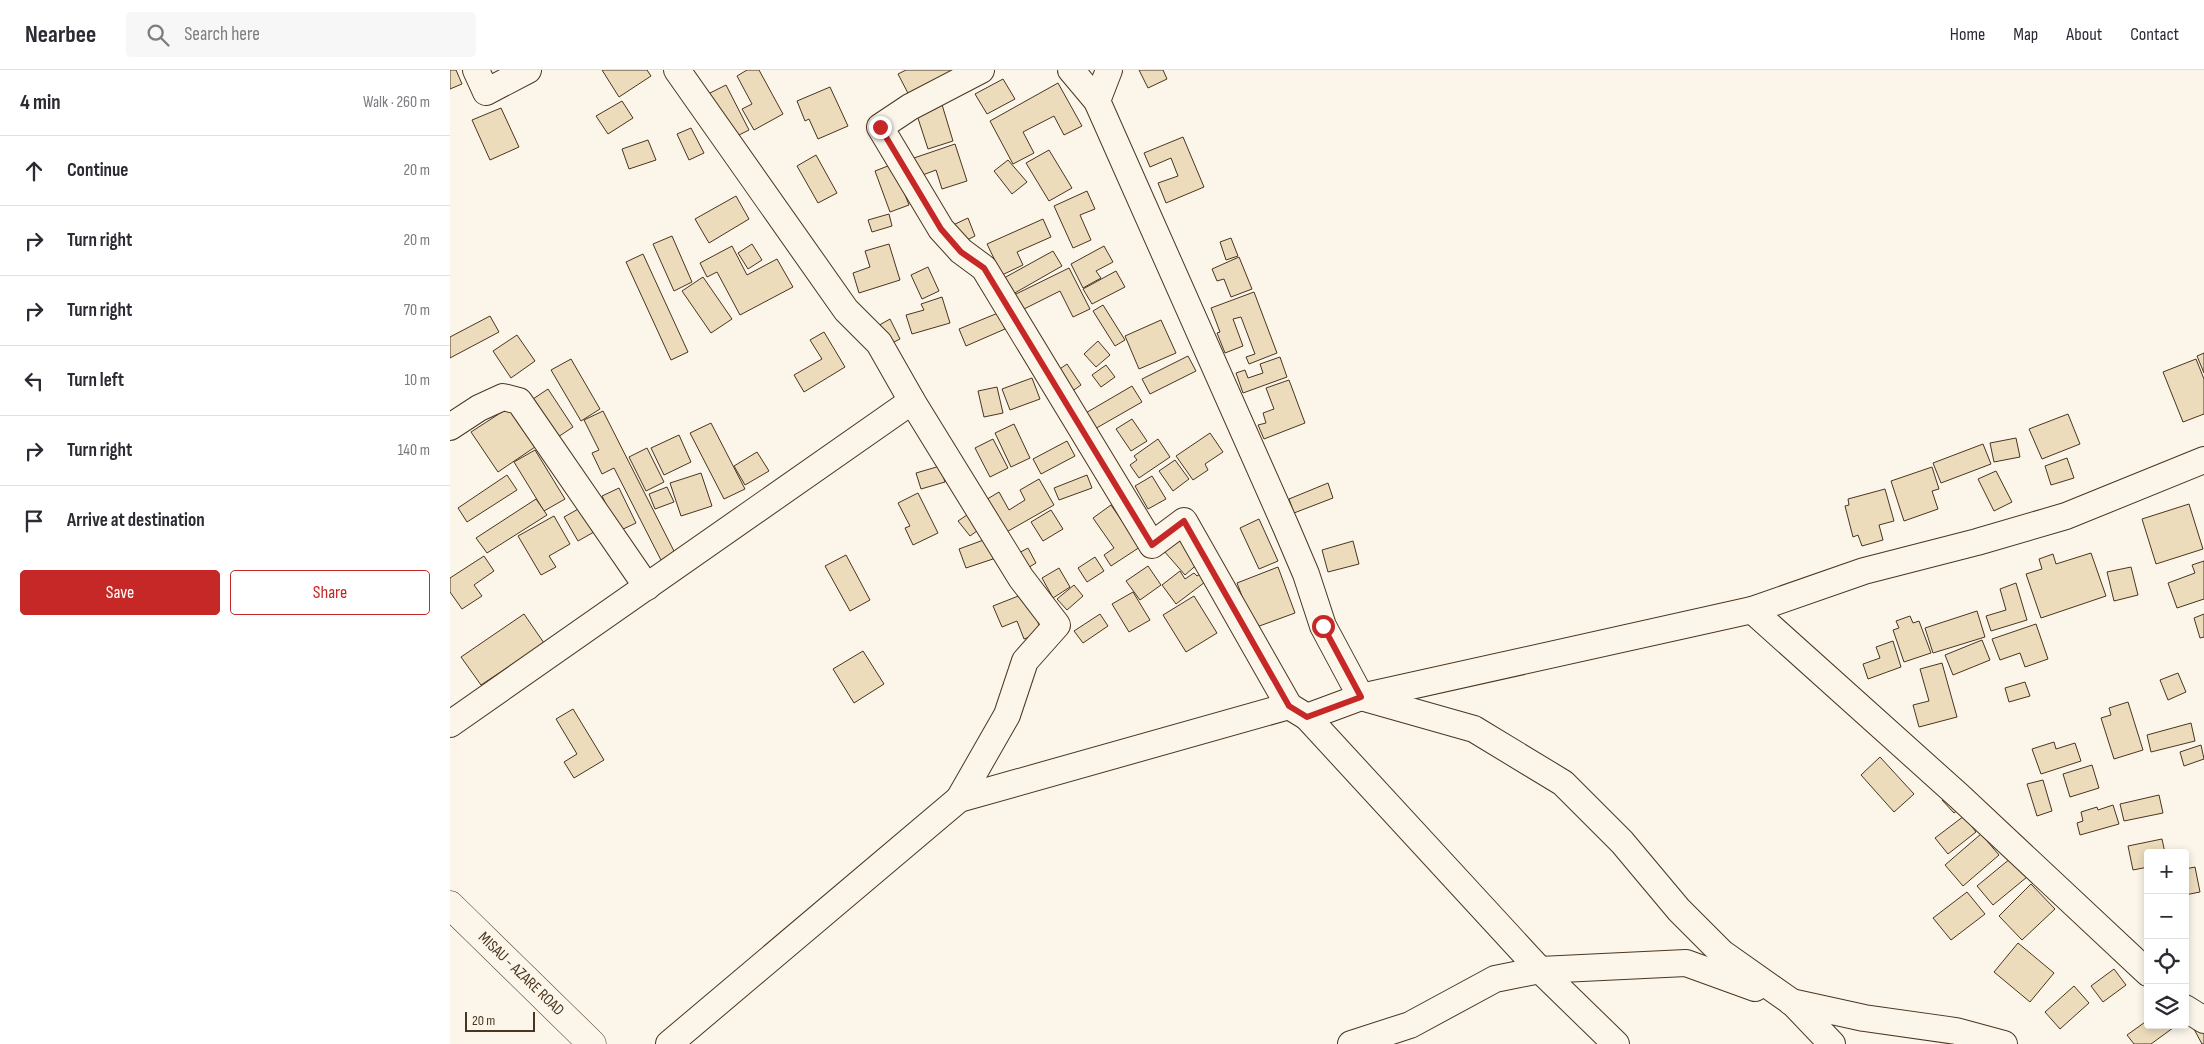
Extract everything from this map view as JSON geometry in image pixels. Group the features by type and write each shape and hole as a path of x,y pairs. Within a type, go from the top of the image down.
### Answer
{"main road":[{"name":"MISAU - AZARE ROAD","path":"450,905 588,1042"}],"street":[{"path":"476,70 486,92 528,70"},
{"path":"669,1044 959,799 1007,715 1025,661 1057,625 1021,578 912,401 880,343 846,310 677,70"},
{"path":"981,70 910,107 880,127 941,229 961,252 984,268 1152,545 1184,521 1298,711 1540,970 1616,1044"},
{"path":"1071,70 1097,101 1286,527 1306,574 1323,626 1361,697 1474,729 1563,783 1622,842 1679,910 1722,953 1793,1003 1832,1044"},
{"path":"1097,101 1109,70"},
{"path":"450,427 479,408 503,397 519,401 647,587"},
{"path":"450,724 912,401"},
{"path":"959,799 1298,711 1752,610 1864,571 1977,542 2066,516 2202,467"},
{"path":"1752,610 1960,796 2144,970"},
{"path":"1351,1044 1410,1025 1495,979 1540,970 1686,963 1793,1003 1864,1018 1956,1031 2004,1044"},
{"path":"2189,1011 2204,1020"}],"building":[{"path":"450,70 456,70 462,84 450,89"},
{"path":"602,70 647,70 651,76 619,97"},
{"path":"747,70 759,70 783,114 754,130 742,109 752,104 737,76"},
{"path":"906,70 967,70 911,99 898,74"},
{"path":"1139,70 1163,70 1167,79 1148,88"},
{"path":"1003,79 1015,99 987,114 975,94"},
{"path":"1058,83 1082,126 1064,135 1054,116 1023,132 1034,153 1013,164 990,121"},
{"path":"726,85 749,130 731,139 708,94"},
{"path":"830,87 848,126 818,139 809,119 805,121 797,101"},
{"path":"940,98 953,141 928,149 914,106"},
{"path":"622,101 633,118 608,134 596,116"},
{"path":"501,108 519,147 490,160 472,120"},
{"path":"691,128 704,153 689,160 677,134"},
{"path":"1183,137 1204,187 1166,203 1158,183 1178,176 1171,158 1150,167 1144,153"},
{"path":"648,140 656,160 629,169 622,149"},
{"path":"955,144 967,181 942,189 936,170 920,176 914,158"},
{"path":"1049,150 1072,188 1049,201 1026,163"},
{"path":"816,155 837,193 818,203 797,166"},
{"path":"1008,160 1027,182 1012,194 994,171"},
{"path":"893,164 909,205 890,212 875,171"},
{"path":"1087,191 1095,209 1080,215 1091,240 1073,248 1054,206"},
{"path":"736,196 749,219 709,243 695,219"},
{"path":"889,214 892,226 872,232 868,220"},
{"path":"968,218 975,236 961,243 953,225"},
{"path":"1043,219 1051,237 1017,252 1023,265 1002,275 987,244"},
{"path":"672,236 692,282 674,291 653,244"},
{"path":"1231,238 1238,256 1226,260 1220,242"},
{"path":"752,244 762,260 748,269 738,253"},
{"path":"889,244 900,280 859,293 853,273 870,267 865,251"},
{"path":"732,246 747,275 777,259 793,287 740,315 717,272 707,277 700,263"},
{"path":"1104,246 1113,262 1096,271 1101,278 1083,288 1071,264"},
{"path":"1053,251 1062,266 1013,294 1004,278"},
{"path":"643,254 688,352 671,360 626,262"},
{"path":"1239,257 1252,289 1231,297 1224,279 1217,281 1212,269"},
{"path":"928,267 939,291 922,299 911,275"},
{"path":"1069,268 1090,309 1073,317 1060,291 1022,310 1014,295"},
{"path":"1116,271 1125,287 1092,304 1083,289"},
{"path":"703,277 732,319 711,333 682,291"},
{"path":"1254,292 1277,353 1249,364 1246,357 1255,354 1241,317 1233,319 1243,346 1225,353 1217,333 1220,332 1211,308"},
{"path":"942,297 950,323 912,334 906,315 924,310 921,304"},
{"path":"1103,305 1125,340 1115,346 1093,311"},
{"path":"998,313 1005,329 966,346 959,329"},
{"path":"490,316 499,332 450,358 450,337"},
{"path":"890,319 900,339 886,346 876,327"},
{"path":"1161,320 1176,353 1139,369 1125,336"},
{"path":"824,332 845,367 804,392 794,375 822,359 810,340"},
{"path":"517,335 535,361 511,378 493,351"},
{"path":"1098,341 1110,355 1096,367 1084,354"},
{"path":"2204,353 2204,373 2197,356"},
{"path":"1188,356 1196,371 1150,394 1142,379"},
{"path":"1280,357 1287,377 1243,393 1236,373 1245,370 1248,378 1263,373 1260,364"},
{"path":"571,359 600,409 581,421 551,370"},
{"path":"2196,359 2204,379 2204,414 2183,422 2163,372"},
{"path":"1067,364 1081,385 1068,394 1054,373"},
{"path":"1106,365 1115,377 1101,387 1092,375"},
{"path":"1032,378 1040,399 1010,410 1002,389"},
{"path":"1289,380 1305,423 1264,439 1258,425 1266,423 1263,413 1274,409 1266,388"},
{"path":"1132,386 1142,402 1093,430 1084,414"},
{"path":"997,387 1003,413 984,417 978,391"},
{"path":"548,389 573,427 555,439 530,401"},
{"path":"508,408 535,447 498,472 471,432"},
{"path":"603,411 677,557 663,564 614,468 602,474 592,453 599,450 584,420"},
{"path":"2068,414 2080,444 2042,459 2029,429"},
{"path":"1132,419 1147,441 1131,451 1116,429"},
{"path":"711,423 745,489 724,499 690,433"},
{"path":"1014,424 1030,458 1011,467 995,433"},
{"path":"1210,433 1223,452 1205,464 1208,470 1193,480 1176,456"},
{"path":"679,435 691,462 664,475 651,448"},
{"path":"2016,438 2020,457 1994,462 1990,443"},
{"path":"993,439 1008,468 990,477 975,448"},
{"path":"1158,439 1170,457 1139,478 1130,465 1137,460 1134,456"},
{"path":"1067,441 1075,456 1041,474 1033,459"},
{"path":"1983,444 1991,464 1941,483 1933,463"},
{"path":"647,448 664,482 646,491 629,457"},
{"path":"535,450 565,499 544,511 514,462"},
{"path":"757,452 769,471 745,485 734,466"},
{"path":"2067,458 2074,478 2051,485 2045,466"},
{"path":"1175,460 1189,479 1173,491 1159,471"},
{"path":"940,466 945,482 921,489 916,473"},
{"path":"1932,467 1939,489 1932,491 1938,509 1904,521 1891,481"},
{"path":"1996,471 2012,502 1994,511 1978,479"},
{"path":"701,473 712,506 681,516 670,483"},
{"path":"507,475 517,490 467,522 458,508"},
{"path":"1087,475 1092,488 1059,500 1054,488"},
{"path":"1152,476 1166,499 1148,509 1135,486"},
{"path":"1039,479 1054,505 1003,534 984,501 999,492 1009,510 1025,500 1020,490"},
{"path":"1328,483 1333,498 1294,513 1289,499"},
{"path":"667,487 674,502 655,509 649,494"},
{"path":"619,488 636,523 619,531 602,496"},
{"path":"1885,489 1894,521 1879,525 1883,540 1862,546 1858,535 1853,537 1845,506 1849,505 1848,499"},
{"path":"918,493 938,533 913,545 905,528 910,526 898,503"},
{"path":"536,499 547,515 487,553 476,538"},
{"path":"2189,504 2203,549 2156,564 2142,519"},
{"path":"1111,505 1140,547 1111,566 1104,555 1114,548 1093,518"},
{"path":"580,508 594,532 578,541 564,517"},
{"path":"1051,510 1063,529 1043,541 1031,522"},
{"path":"970,513 981,528 970,536 958,521"},
{"path":"554,516 570,544 549,556 556,567 541,575 518,536"},
{"path":"1259,519 1278,561 1259,569 1240,528"},
{"path":"1180,536 1201,561 1185,575 1164,551"},
{"path":"989,538 996,558 966,568 959,549"},
{"path":"1353,541 1359,564 1328,572 1322,550"},
{"path":"1028,548 1036,563 1026,569 1017,554"},
{"path":"2091,553 2106,596 2041,618 2026,574 2042,569 2039,559 2053,554 2056,564"},
{"path":"846,555 870,600 850,611 825,566"},
{"path":"484,556 494,571 474,585 482,596 462,609 450,592 450,578"},
{"path":"1095,557 1104,571 1087,582 1078,568"},
{"path":"2204,561 2204,599 2177,608 2168,583 2195,573 2192,565"},
{"path":"1148,566 1161,585 1140,600 1126,581"},
{"path":"1278,567 1295,613 1254,628 1237,583"},
{"path":"2131,567 2138,595 2114,601 2107,572"},
{"path":"1059,568 1070,587 1053,598 1042,578"},
{"path":"1180,571 1185,579 1194,573 1197,576 1203,572 1209,579 1176,604 1162,585"},
{"path":"2016,583 2027,620 1991,631 1986,616 2006,610 2000,589"},
{"path":"1074,585 1083,596 1067,610 1057,599"},
{"path":"1133,592 1150,620 1129,632 1112,604"},
{"path":"1026,593 1042,632 1024,639 1017,621 1002,627 993,606"},
{"path":"1194,596 1217,633 1186,652 1163,615"},
{"path":"1977,611 1985,637 1933,653 1925,628"},
{"path":"524,614 544,643 481,685 461,657"},
{"path":"1100,614 1108,626 1083,643 1074,631"},
{"path":"2204,614 2204,637 2200,638 2194,618"},
{"path":"1910,616 1913,623 1919,621 1931,653 1904,662 1893,630 1899,628 1896,621"},
{"path":"2036,624 2048,659 2025,667 2020,653 2000,660 1992,639"},
{"path":"1982,640 1990,660 1953,675 1945,655"},
{"path":"1893,641 1901,667 1868,679 1863,664 1880,658 1876,647"},
{"path":"863,651 884,684 854,703 833,669"},
{"path":"1942,663 1957,717 1919,727 1913,705 1929,701 1920,669"},
{"path":"2178,673 2186,692 2168,700 2160,680"},
{"path":"2025,682 2030,696 2009,702 2005,688"},
{"path":"2128,702 2143,750 2114,759 2101,718 2111,715 2109,708"},
{"path":"573,709 604,760 574,778 564,762 577,754 556,719"},
{"path":"2191,723 2195,741 2151,752 2147,735"},
{"path":"2054,742 2056,749 2075,743 2081,761 2041,774 2032,749"},
{"path":"2201,745 2204,759 2184,766 2180,752"},
{"path":"1880,757 1914,794 1894,812 1861,775"},
{"path":"2092,765 2099,788 2070,797 2063,774"},
{"path":"2043,780 2052,811 2037,816 2027,784"},
{"path":"1947,795 1960,808 1954,813 1942,800"},
{"path":"2159,795 2163,813 2124,821 2120,804"},
{"path":"2113,805 2119,824 2080,835 2077,823 2083,821 2081,812 2097,807 2098,810"},
{"path":"1964,816 1976,832 1948,854 1935,838"},
{"path":"1981,834 1999,855 1963,886 1945,865"},
{"path":"2162,839 2164,849 2144,849 2144,868 2133,870 2128,846"},
{"path":"2011,858 2027,877 1993,905 1977,886"},
{"path":"2195,867 2200,892 2189,894 2189,868"},
{"path":"2031,884 2055,909 2022,940 1999,916"},
{"path":"1967,892 1985,914 1951,940 1933,918"},
{"path":"2018,943 2054,973 2030,1002 1994,972"},
{"path":"2114,969 2126,985 2103,1002 2091,986"},
{"path":"2074,986 2089,1003 2060,1029 2045,1012"},
{"path":"2204,1010 2204,1044 2202,1044 2189,1018"},
{"path":"2144,1023 2144,1029 2172,1029 2151,1044 2134,1044 2127,1035"}],"route":[{"path":"880,127 941,229 961,252 984,268 1152,545 1184,521 1289,706 1307,717 1361,697 1323,626"}]}
